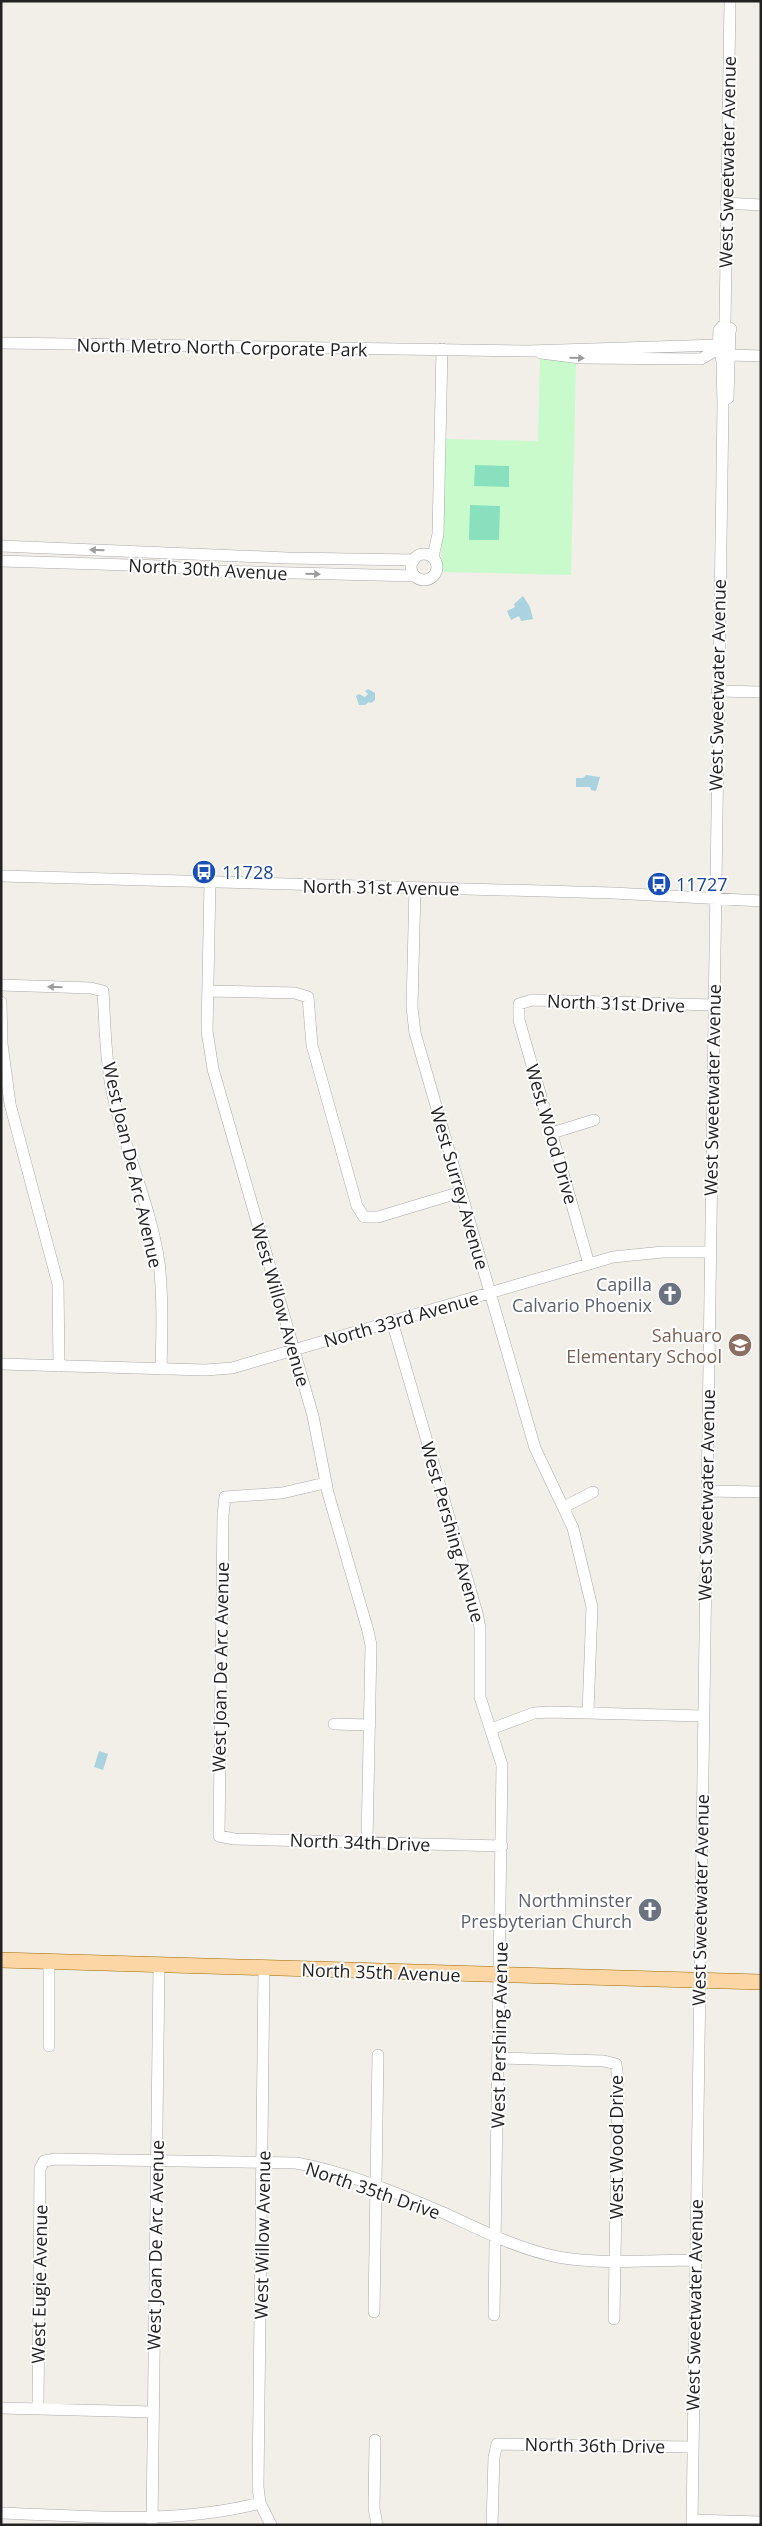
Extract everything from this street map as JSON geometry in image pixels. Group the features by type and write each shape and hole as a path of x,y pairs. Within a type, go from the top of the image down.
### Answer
{"main road":[{"name":"North 35th Avenue","path":"1,1960 761,1982"}],"street":[{"name":"West Sweetwater Avenue","path":"692,2522 716,899 717,692 723,405 718,394 728,326 726,203 730,1"},
{"path":"726,203 761,205"},
{"name":"West Sweetwater Avenue","path":"723,405 730,396 718,345 719,330 728,326"},
{"name":"North Metro North Corporate Park","path":"1,343 389,350 442,349 529,351 559,357 581,358 701,359 711,353 718,345"},
{"path":"718,345 723,360 761,356"},
{"path":"433,557 438,534 442,349"},
{"name":"North 30th Avenue","path":"1,546 287,558 414,560 421,554 433,557 437,566 434,576 425,580 415,576 239,572 145,566 1,561"},
{"path":"414,560 412,568 415,576"},
{"path":"717,692 761,692"},
{"name":"North 31st Avenue","path":"1,876 613,893 761,901"},
{"name":"West Willow Avenue","path":"210,882 207,1031 213,1069 315,1425 325,1483 371,1645 367,1842"},
{"name":"West Surrey Avenue","path":"415,888 412,1020 535,1448 564,1507 579,1549 592,1607 588,1712"},
{"name":"West Joan De Arc Avenue","path":"1,986 91,988 103,991 103,1020 111,1085 151,1225 158,1262 162,1302 161,1369"},
{"path":"208,991 295,993 308,998 312,1045 358,1206 364,1217 378,1217 461,1192"},
{"name":"North 31st Drive","path":"519,1004 532,1000 714,1005"},
{"path":"1,1002 2,1044 10,1104 58,1284 59,1366"},
{"name":"West Wood Drive","path":"519,1004 518,1020 589,1264"},
{"path":"552,1133 594,1120"},
{"name":"North 33rd Avenue","path":"1,1364 205,1370 232,1368 589,1264 630,1255 663,1252 710,1252"},
{"name":"West Pershing Avenue","path":"392,1321 477,1613 480,1634 480,1697 502,1765 494,2315"},
{"name":"West Joan De Arc Avenue","path":"219,1836 223,1515 225,1497 282,1493 325,1483"},
{"path":"707,1491 761,1492"},
{"path":"564,1507 593,1492"},
{"path":"491,1729 534,1713 588,1712 703,1716"},
{"path":"334,1724 370,1725"},
{"name":"North 34th Drive","path":"219,1836 502,1846"},
{"path":"49,1962 49,2046"},
{"name":"West Joan De Arc Avenue","path":"152,2521 159,1966"},
{"name":"West Willow Avenue","path":"260,2503 258,2488 264,1968"},
{"path":"374,2312 378,2055"},
{"name":"West Wood Drive","path":"498,2058 604,2061 616,2064 618,2079 614,2318"},
{"name":"North 35th Drive","path":"44,2161 56,2159 296,2163 318,2167 376,2187 526,2248 558,2257 615,2260 695,2260"},
{"name":"West Eugie Avenue","path":"38,2409 40,2169 44,2161"},
{"path":"1,2408 153,2412"},
{"path":"375,2440 374,2508 377,2525"},
{"name":"North 36th Drive","path":"492,2525 494,2457 497,2444 692,2447"},
{"path":"1,2513 152,2521 205,2514 260,2503 270,2525"},
{"path":"692,2522 761,2522"}],"green space":[{"path":"540,357 576,364 571,575 441,572 445,439 538,441"},
{"path":"475,465 509,466 509,487 474,486"},
{"path":"470,505 500,506 499,540 469,540"}],"water":[{"path":"523,596 530,607 533,619 521,621 519,616 511,620 507,611 515,607 514,604"},
{"path":"368,689 375,693 375,700 365,705 359,705 356,696 359,694 365,697 368,694 365,691"},
{"path":"586,775 600,777 596,791 591,790 590,787 576,787 576,778 583,778"},
{"path":"99,1751 108,1754 103,1770 94,1767"}],"place":[{"name":"11728","path":"204,872"},
{"name":"11727","path":"659,884"},
{"name":"Capilla Calvario Phoenix","path":"670,1294"},
{"name":"Sahuaro Elementary School","path":"740,1345"},
{"name":"Northminster Presbyterian Church","path":"650,1910"}]}
